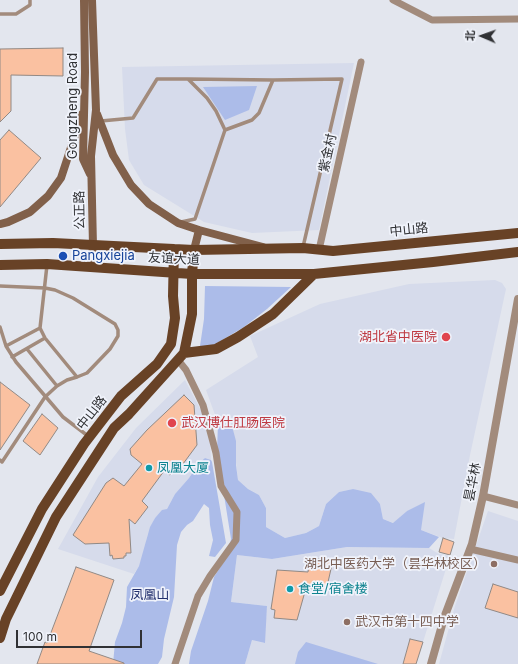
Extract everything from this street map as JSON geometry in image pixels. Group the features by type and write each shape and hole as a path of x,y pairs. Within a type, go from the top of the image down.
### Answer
{"main road":[{"name":"Gongzheng Road","path":"84,0 85,106 83,159 92,177"},
{"name":"Gongzheng Road","path":"92,0 96,110 91,156 92,177"},
{"path":"0,224 30,212 48,196 61,178 85,106"},
{"path":"96,110 113,155 131,185 149,204 178,223 271,249"},
{"name":"公正路","path":"91,267 93,246 92,177"},
{"path":"199,230 194,250 192,274 192,314 181,357 216,349 238,337 273,314 318,274 518,252"},
{"name":"中山路","path":"303,248 333,251 518,233"},
{"name":"友谊大道","path":"0,244 53,243 194,250 303,248"},
{"name":"中山路","path":"0,591 42,509 89,437 121,396 157,364 171,344 175,318 172,296 174,249"},
{"name":"友谊大道","path":"0,265 47,264 192,274 318,274"},
{"name":"中山路","path":"0,638 6,619 56,517 114,428 181,357"}],"street":[{"path":"393,0 432,20 518,19"},
{"name":"紫金村","path":"319,250 361,62"},
{"name":"昙华林","path":"431,664 444,618 470,549 483,496 518,299"},
{"path":"175,664 198,596 210,576 236,540 237,512 221,486 216,453 203,406 181,357"},
{"path":"483,496 518,505"},
{"path":"470,549 518,560"}],"lane":[{"path":"0,14 16,14 30,5 30,0"},
{"path":"99,121 133,118 156,79 342,79 303,248"},
{"path":"178,223 195,219 225,130 207,98 188,79"},
{"path":"225,130 252,120 259,113 273,80"},
{"path":"47,264 40,328 45,338 77,377"},
{"path":"0,286 45,288 55,290 73,298 115,324 118,330 118,336 110,349 87,373 67,380 57,386 45,397 2,462 0,460"},
{"path":"0,326 6,346 12,357 63,417 89,437"},
{"path":"6,346 40,328"},
{"path":"12,357 45,338"},
{"path":"27,349 57,386"}],"shaded area":[{"path":"354,63 319,230 252,233 204,222 144,185 129,160 125,129 122,67"},
{"path":"495,280 502,283 506,289 470,455 454,539 443,538 421,530 407,511 394,523 383,519 380,504 353,489 339,492 326,504 319,526 306,533 285,538 266,527 266,508 259,495 248,489 238,480 232,426 218,423 206,390 258,357 250,336 320,304 409,284"},
{"path":"185,380 209,426 211,460 205,458 199,463 189,478 175,494 167,509 155,518 147,537 146,546 139,566 134,574 58,549 98,477 136,428"},
{"name":"湖北中医药大学（昙华林校区）","path":"488,511 518,521 518,664 439,664 455,606"},
{"name":"武汉市第十四中学","path":"347,547 429,548 439,554 450,556 423,642 410,639 403,664 245,664 252,640 264,643 267,606 231,602 237,555 272,559"}],"green space":[{"path":"257,86 249,110 225,120 203,87"},
{"path":"205,286 291,287 244,327 207,349 200,346 204,319"},
{"path":"218,423 232,426 236,441 236,465 238,480 248,489 259,495 266,508 266,527 285,538 306,533 319,526 326,504 339,492 353,489 371,493 380,504 383,519 393,523 407,511 425,502 421,530 439,537 429,548 347,547 272,559 237,555 231,602 267,606 265,643 252,640 245,664 189,664 191,651 208,601 214,577 228,555 231,539 217,451"},
{"name":"凤凰山","path":"205,458 211,460 212,462 226,543 215,557 209,556 213,540 209,508 204,504 193,521 181,532 177,545 174,597 164,639 162,657 158,664 113,664 115,642 126,607 127,587 139,566 150,527 162,510 167,509 175,494 189,478 199,463"},
{"path":"306,642 378,664 295,664 298,652"}],"building":[{"path":"63,48 63,76 11,75 11,111 0,122 0,49"},
{"path":"9,130 41,158 0,207 0,140"},
{"path":"0,382 30,405 0,450"},
{"name":"凤凰大厦","path":"184,395 194,405 197,445 177,472 175,469 170,475 164,471 142,501 148,507 135,524 129,519 131,553 126,553 124,558 113,559 112,555 110,556 109,543 85,544 73,535 106,483 113,478 124,486 142,464 131,455 130,449 147,430"},
{"path":"42,414 58,428 40,455 23,441"},
{"path":"443,538 454,542 450,555 439,552"},
{"name":"食堂/宿舍楼","path":"312,558 333,560 326,591 306,588 297,620 274,618 275,610 271,609 277,570 308,572"},
{"path":"76,567 114,580 89,651 124,664 37,664 45,642 47,643"},
{"path":"493,584 518,592 518,618 485,608"},
{"path":"410,639 423,642 416,664 403,664"}],"place":[{"name":"Pangxiejia","path":"63,256"},
{"name":"湖北省中医院","path":"446,337"},
{"name":"武汉博仕肛肠医院","path":"172,423"},
{"name":"凤凰大厦","path":"149,468"},
{"name":"湖北中医药大学（昙华林校区）","path":"494,564"},
{"name":"食堂/宿舍楼","path":"290,589"},
{"name":"武汉市第十四中学","path":"347,622"}]}
